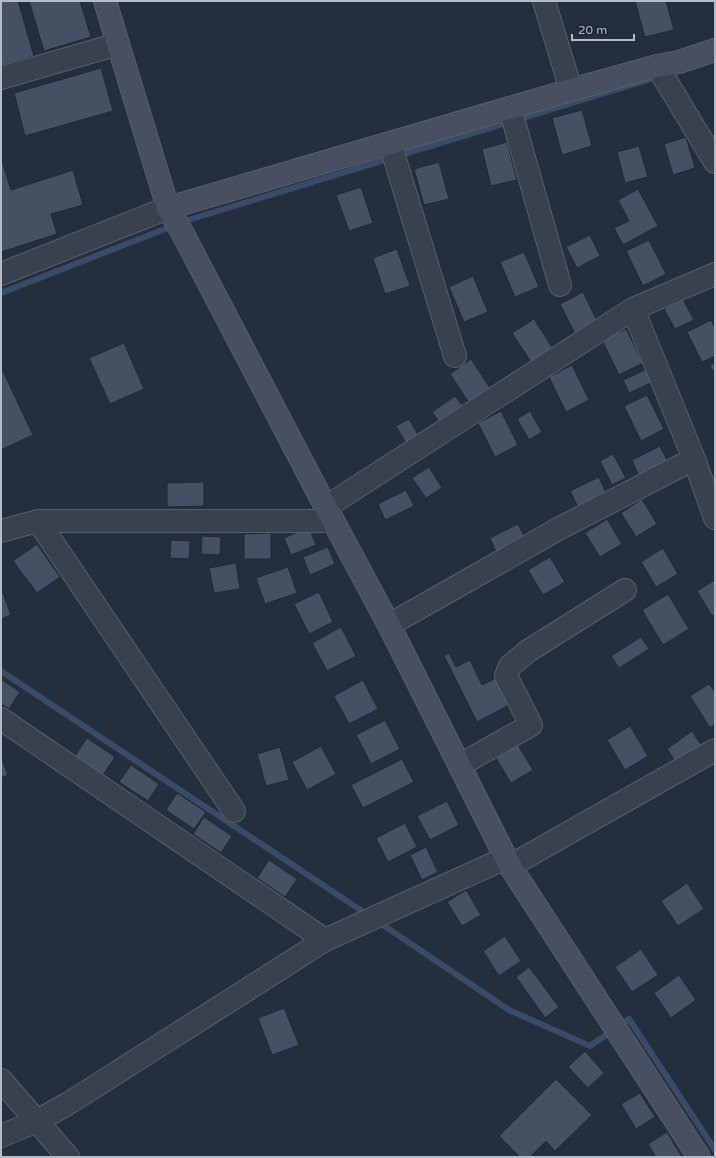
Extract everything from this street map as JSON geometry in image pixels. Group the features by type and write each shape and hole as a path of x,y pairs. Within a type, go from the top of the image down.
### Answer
{"street":[{"path":"104,1 168,208 389,625 508,862 699,1157"},
{"path":"544,1 571,90"},
{"path":"1,78 118,44"},
{"path":"1,274 168,208 571,90 657,66 679,62 715,50"},
{"path":"657,66 715,162"},
{"path":"510,108 560,285"},
{"path":"390,143 455,356"},
{"path":"1,531 38,521 330,514 633,309 715,274"},
{"path":"633,309 694,459 715,518"},
{"path":"389,625 560,528 694,459"},
{"path":"38,521 234,811"},
{"path":"460,765 531,725 506,676 510,666 528,651 625,590"},
{"path":"1,719 325,940"},
{"path":"1,1136 37,1121 69,1103 325,940 508,862 715,750"},
{"path":"1,1080 68,1157"}],"building":[{"path":"1,1 18,1 34,56 1,66"},
{"path":"29,1 80,1 91,37 44,51"},
{"path":"635,1 666,1 674,30 645,37"},
{"path":"101,68 113,111 25,136 14,93"},
{"path":"582,110 592,146 562,155 552,118"},
{"path":"686,137 695,168 673,175 664,144"},
{"path":"507,142 517,180 491,186 482,149"},
{"path":"639,146 648,177 625,183 617,152"},
{"path":"1,158 11,190 73,170 83,205 51,214 57,234 1,252"},
{"path":"439,162 449,199 424,205 414,169"},
{"path":"361,187 373,223 349,231 336,195"},
{"path":"638,189 658,226 623,245 614,228 629,221 618,200"},
{"path":"590,235 600,256 577,268 566,247"},
{"path":"649,240 666,274 643,286 626,251"},
{"path":"397,249 410,286 385,294 373,258"},
{"path":"524,252 539,287 515,297 500,262"},
{"path":"473,276 488,312 464,322 449,287"},
{"path":"583,292 600,327 577,338 560,304"},
{"path":"683,299 694,320 675,329 664,309"},
{"path":"534,319 555,352 533,365 512,333"},
{"path":"711,320 715,328 715,356 702,362 687,332"},
{"path":"626,329 643,363 619,375 602,340"},
{"path":"124,343 144,389 110,404 89,358"},
{"path":"471,359 492,391 471,406 450,374"},
{"path":"715,363 715,375 710,365"},
{"path":"572,365 589,400 566,412 549,377"},
{"path":"1,367 33,435 1,450"},
{"path":"647,369 653,382 629,393 623,380"},
{"path":"647,395 664,429 641,441 624,406"},
{"path":"455,396 463,406 440,423 432,412"},
{"path":"501,411 518,445 495,457 478,423"},
{"path":"530,411 542,432 529,440 517,419"},
{"path":"409,419 420,438 407,445 396,426"},
{"path":"660,446 668,462 639,476 632,460"},
{"path":"613,454 626,478 612,485 600,461"},
{"path":"429,467 442,488 426,498 412,478"},
{"path":"599,477 606,493 578,507 570,491"},
{"path":"204,482 204,506 167,507 167,483"},
{"path":"406,490 414,506 385,520 378,504"},
{"path":"642,499 657,524 636,537 621,513"},
{"path":"607,519 622,544 600,557 585,533"},
{"path":"518,524 526,540 497,554 490,538"},
{"path":"309,527 316,545 291,555 284,538"},
{"path":"271,533 271,559 244,559 244,534"},
{"path":"202,536 221,537 220,555 201,554"},
{"path":"171,540 190,541 189,559 170,558"},
{"path":"37,544 60,577 37,593 13,561"},
{"path":"328,547 335,564 310,575 303,557"},
{"path":"663,548 678,574 656,587 641,562"},
{"path":"550,557 565,582 543,595 528,570"},
{"path":"236,563 240,589 214,593 209,568"},
{"path":"288,567 297,593 265,604 256,578"},
{"path":"715,580 715,614 712,616 697,591"},
{"path":"1,588 11,615 1,619"},
{"path":"319,592 333,622 309,634 294,604"},
{"path":"668,594 689,629 663,645 642,610"},
{"path":"341,627 356,656 327,671 312,643"},
{"path":"641,637 649,649 619,668 611,656"},
{"path":"449,653 456,667 470,660 482,685 496,678 509,705 477,722 444,656"},
{"path":"1,679 20,692 9,709 1,704"},
{"path":"363,680 378,709 349,724 334,696"},
{"path":"709,684 715,692 715,724 710,728 690,696"},
{"path":"385,720 400,749 371,764 356,735"},
{"path":"630,726 648,756 625,770 607,740"},
{"path":"692,731 702,746 677,764 667,749"},
{"path":"87,738 115,757 103,775 75,756"},
{"path":"518,745 533,770 511,783 496,758"},
{"path":"321,746 336,774 307,790 292,762"},
{"path":"280,747 289,780 266,786 257,754"},
{"path":"1,757 8,775 1,778"},
{"path":"402,759 414,782 363,808 351,785"},
{"path":"131,765 159,784 148,801 119,782"},
{"path":"177,793 206,812 194,829 166,810"},
{"path":"447,801 459,825 430,840 417,816"},
{"path":"204,817 232,836 221,853 193,834"},
{"path":"405,823 417,847 388,862 376,838"},
{"path":"426,847 438,872 422,880 410,855"},
{"path":"269,860 297,879 285,897 257,878"},
{"path":"687,883 704,909 678,926 661,901"},
{"path":"466,890 481,915 462,926 447,902"},
{"path":"505,936 521,961 499,976 483,951"},
{"path":"641,949 658,975 632,992 615,967"},
{"path":"529,967 559,1007 545,1018 516,977"},
{"path":"679,975 696,1000 671,1018 654,993"},
{"path":"284,1008 299,1045 272,1055 258,1018"},
{"path":"585,1051 604,1073 588,1088 568,1067"},
{"path":"556,1079 592,1115 555,1151 546,1141 530,1157 520,1157 499,1136"},
{"path":"640,1093 655,1117 636,1129 621,1104"},
{"path":"667,1132 682,1157 656,1157 648,1144"}],"waterway":[{"path":"1,293 188,220 651,79"},
{"path":"1,671 368,915"},
{"path":"377,921 509,1010 590,1046 629,1019 715,1150"}]}
